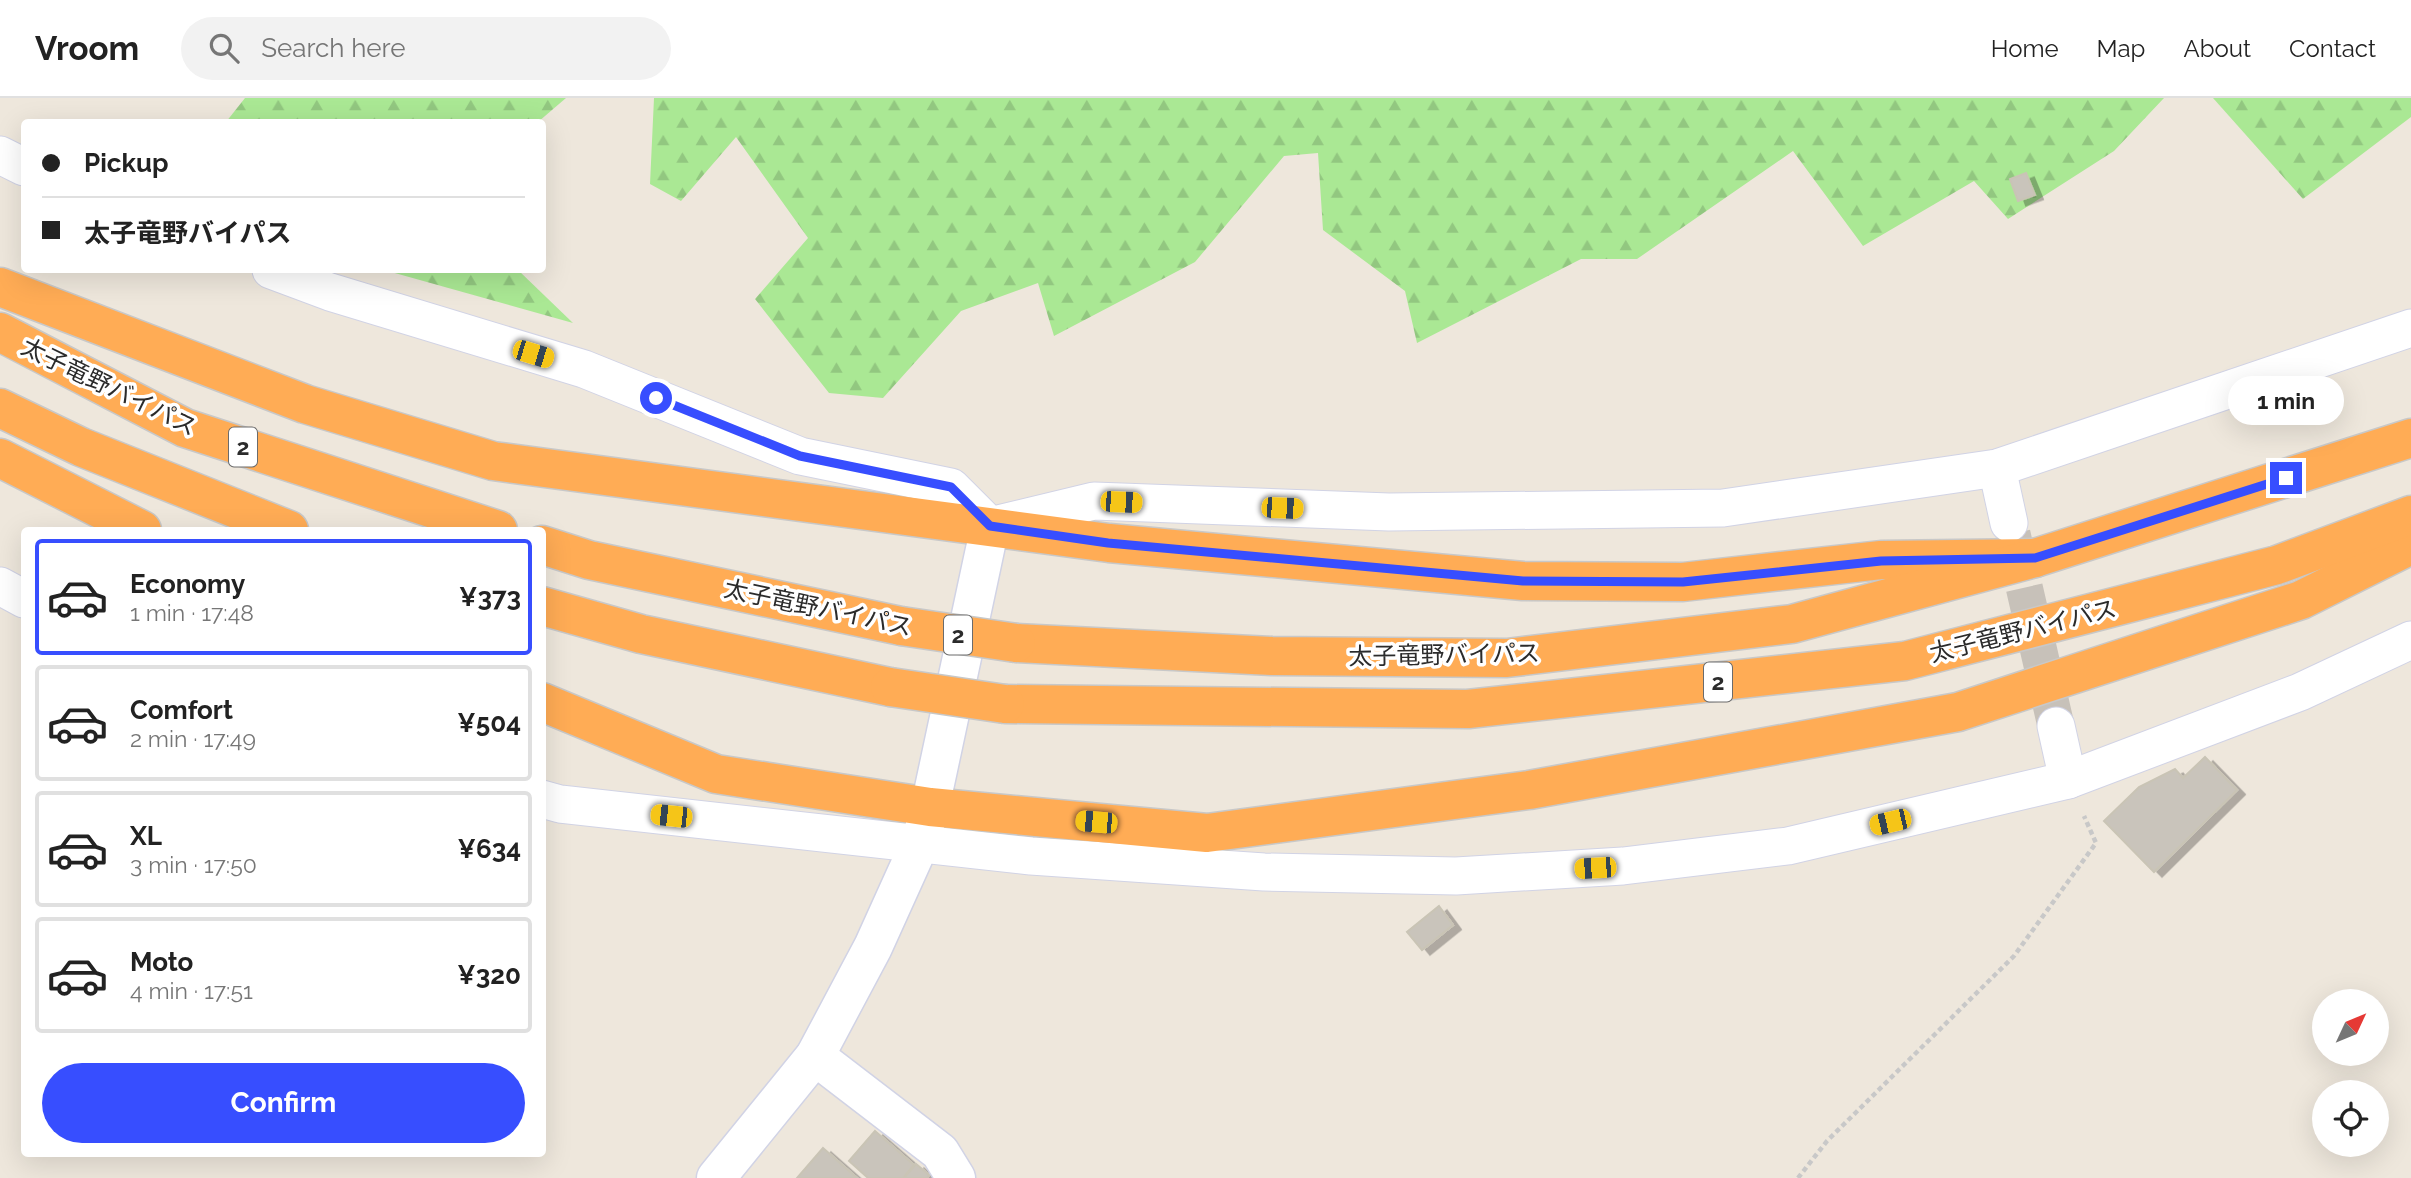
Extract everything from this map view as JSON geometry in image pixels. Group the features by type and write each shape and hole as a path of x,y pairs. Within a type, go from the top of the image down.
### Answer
{"highway":[{"path":"0,287 305,404 493,461 1108,543 1523,581 1683,582 1881,561 2035,558"},
{"name":"太子竜野バイパス","path":"0,332 185,428 489,527"},
{"name":"2","path":"0,408 81,447 281,527"},
{"name":"太子竜野バイパス","path":"546,546 589,560 901,626 1016,643 1272,656 1507,658 1792,624 2035,558 2411,438"},
{"path":"0,458 136,527"},
{"name":"太子竜野バイパス","path":"546,607 641,634 890,687 1005,704 1468,709 1905,661 2277,565 2411,514"},
{"path":"546,704 716,774 925,825 1207,833 1529,790 1958,712 2301,600 2411,545"}],"street":[{"path":"0,155 21,166"},
{"path":"279,273 330,292 584,369 800,456 951,487 990,526"},
{"path":"990,526 1094,502 1389,512 1723,508 1997,468 2411,328"},
{"path":"1997,468 2010,523"},
{"path":"716,1178 815,1056 873,947 925,825 990,526"},
{"path":"0,586 21,597"},
{"path":"546,800 560,804 925,825 1031,856 1264,872 1456,876 1623,866 1788,846 2068,780 2300,692 2411,640"},
{"path":"2056,726 2068,780"},
{"path":"815,1056 940,1152 956,1178"}],"path":[{"path":"1798,1178 1828,1141 2014,956 2096,843 2068,780"}],"green space":[{"path":"245,98 566,98 542,119 228,119"},
{"path":"654,98 2164,98 2114,151 2008,219 1974,181 1863,246 1793,151 1637,259 1581,259 1417,343 1405,291 1323,230 1318,153 1284,156 1195,262 1054,336 1038,283 961,311 883,398 829,393 755,299 808,238 736,137 681,201 650,184"},
{"path":"2213,98 2411,98 2411,117 2303,199"},
{"path":"395,273 521,273 573,323"}],"building":[{"path":"2026,173 2035,195 2018,201 2010,179"},
{"path":"2205,757 2237,790 2154,872 2104,821 2139,787 2175,769 2183,778"},
{"path":"1439,906 1453,925 1422,950 1407,932"},
{"path":"875,1131 914,1165 903,1178 868,1178 849,1161"},
{"path":"823,1148 857,1178 797,1178"},
{"path":"916,1164 929,1175 927,1178 904,1178"}],"tunnel":[{"path":"2012,534 2056,726"}],"route":[{"path":"656,398 800,456 951,487 990,526 1108,543 1523,581 1683,582 1881,561 2035,558 2286,478"}]}
